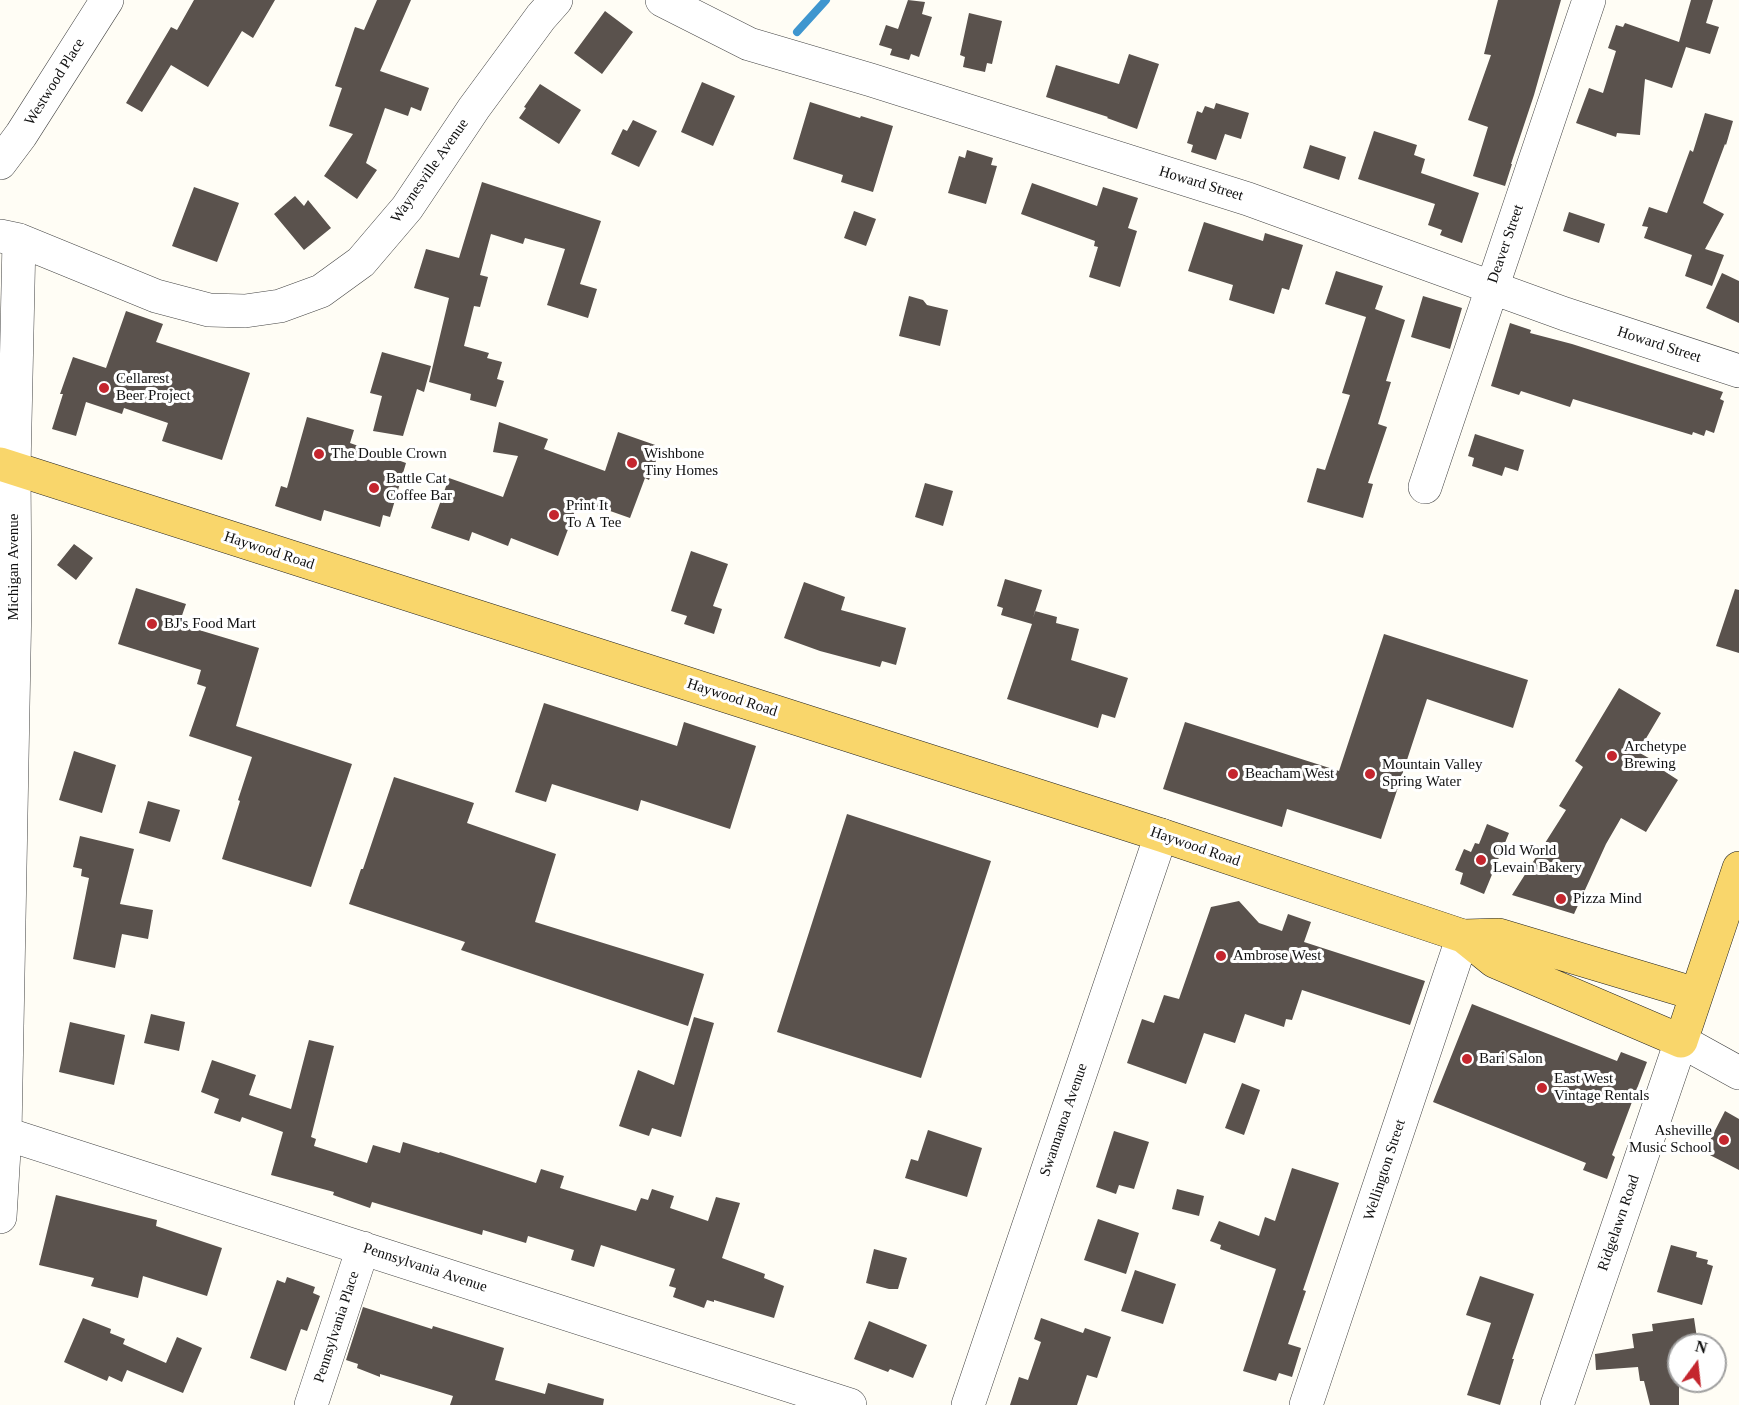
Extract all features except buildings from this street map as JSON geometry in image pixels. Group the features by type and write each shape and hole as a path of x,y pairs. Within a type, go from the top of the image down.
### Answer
{"main road":[{"name":"Haywood Road","path":"7,467 1161,835 1463,936 1499,935 1695,994"},
{"path":"1681,1041 1739,868"},
{"name":"Haywood Road","path":"1463,936 1494,961 1681,1041"}],"street":[{"name":"Westwood Place","path":"0,164 107,0"},
{"name":"Waynesville Avenue","path":"10,238 156,296 209,310 245,311 280,306 321,291 361,262 407,208 474,108 556,0"},
{"name":"Howard Street","path":"662,0 748,44 871,80 1248,199 1565,314 1739,371"},
{"name":"Deaver Street","path":"1425,488 1589,0"},
{"name":"Michigan Avenue","path":"0,1217 15,600 7,467 10,238"},
{"name":"Swannanoa Avenue","path":"968,1405 1161,835"},
{"name":"Wellington Street","path":"1306,1405 1463,936"},
{"path":"1681,1041 1739,1073"},
{"name":"Ridgelawn Road","path":"1557,1405 1681,1041"},
{"name":"Pennsylvania Avenue","path":"2,1133 850,1405"},
{"name":"Pennsylvania Place","path":"311,1405 363,1248"}],"waterway":[{"path":"797,32 826,0"}],"place":[{"name":"Cellarest Beer Project","path":"104,388"},
{"name":"The Double Crown","path":"319,454"},
{"name":"Wishbone Tiny Homes","path":"632,463"},
{"name":"Battle Cat Coffee Bar","path":"374,488"},
{"name":"Print It To A Tee","path":"554,515"},
{"name":"BJ's Food Mart","path":"152,624"},
{"name":"Archetype Brewing","path":"1612,756"},
{"name":"Beacham West","path":"1233,774"},
{"name":"Mountain Valley Spring Water","path":"1370,774"},
{"name":"Old World Levain Bakery","path":"1481,860"},
{"name":"Pizza Mind","path":"1561,899"},
{"name":"Ambrose West","path":"1221,956"},
{"name":"Bari Salon","path":"1467,1059"},
{"name":"East West Vintage Rentals","path":"1542,1088"},
{"name":"Asheville Music School","path":"1724,1140"}]}
